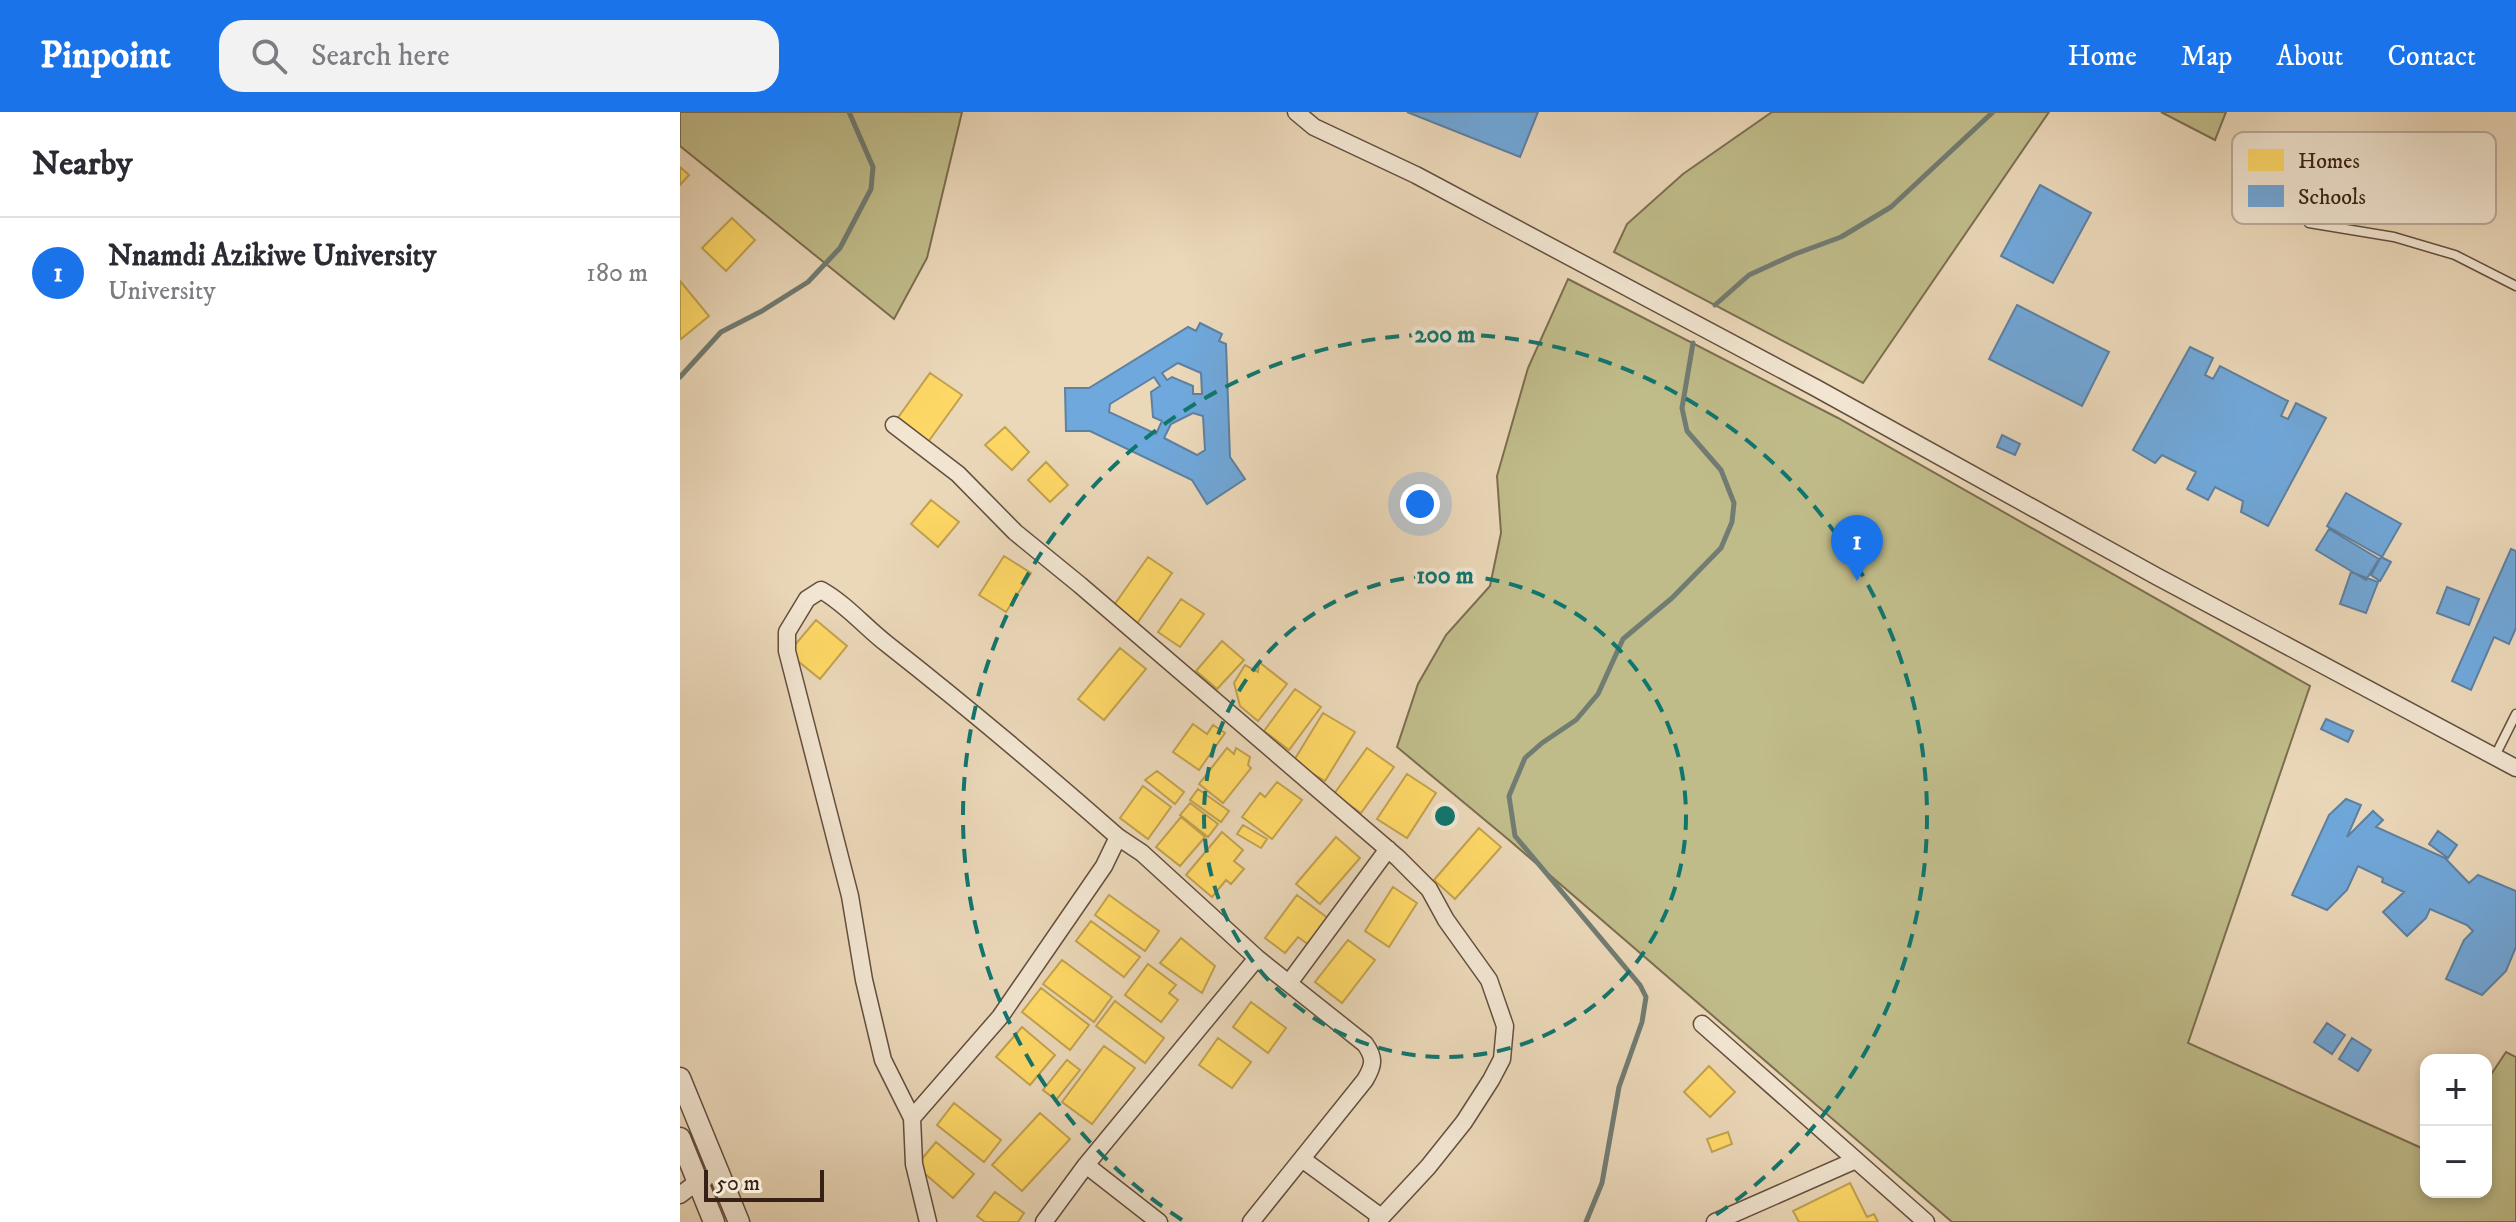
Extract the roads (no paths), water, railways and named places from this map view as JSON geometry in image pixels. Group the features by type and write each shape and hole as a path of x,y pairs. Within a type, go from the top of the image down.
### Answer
{"street":[{"path":"1296,112 1314,127 1416,175 1816,388 2156,576 2516,768"},
{"path":"894,425 958,474 1015,532 1388,849 1429,889 1446,920 1489,980 1505,1026 1502,1059 1464,1122 1379,1220 1302,1159"},
{"path":"928,1222 914,1164 912,1118 883,1060 864,980 850,896 787,651 787,632 807,599 821,590 958,699 1118,837 1142,853 1257,958 1365,1044 1373,1055 1373,1066 1365,1080 1251,1222"},
{"path":"912,1118 1000,1017 1104,866 1118,837"},
{"path":"1289,983 1388,849"},
{"path":"1044,1222 1086,1165 1257,958"},
{"path":"1702,1024 1926,1222"},
{"path":"680,1078 739,1222"},
{"path":"680,1138 714,1222"},
{"path":"1715,1222 1856,1160"},
{"path":"1086,1165 1159,1222"},
{"path":"680,1195 697,1182 719,1175"}],"lane":[{"path":"2315,224 2394,237 2455,255 2516,286"},
{"path":"2494,757 2516,714"}],"waterway":[{"path":"680,377 721,332 808,282 840,248 871,189 873,167 849,112"},
{"path":"1715,305 1749,275 1841,237 1891,207 1993,112"},
{"path":"1586,1222 1602,1183 1619,1087 1642,1022 1646,997 1640,985 1515,836 1509,796 1525,758 1576,720 1598,694 1623,639 1672,598 1721,548 1732,522 1734,503 1721,470 1687,431 1682,408 1693,343"}],"place":[{"name":"Nnamdi Azikiwe University","path":"1857,581"}]}
